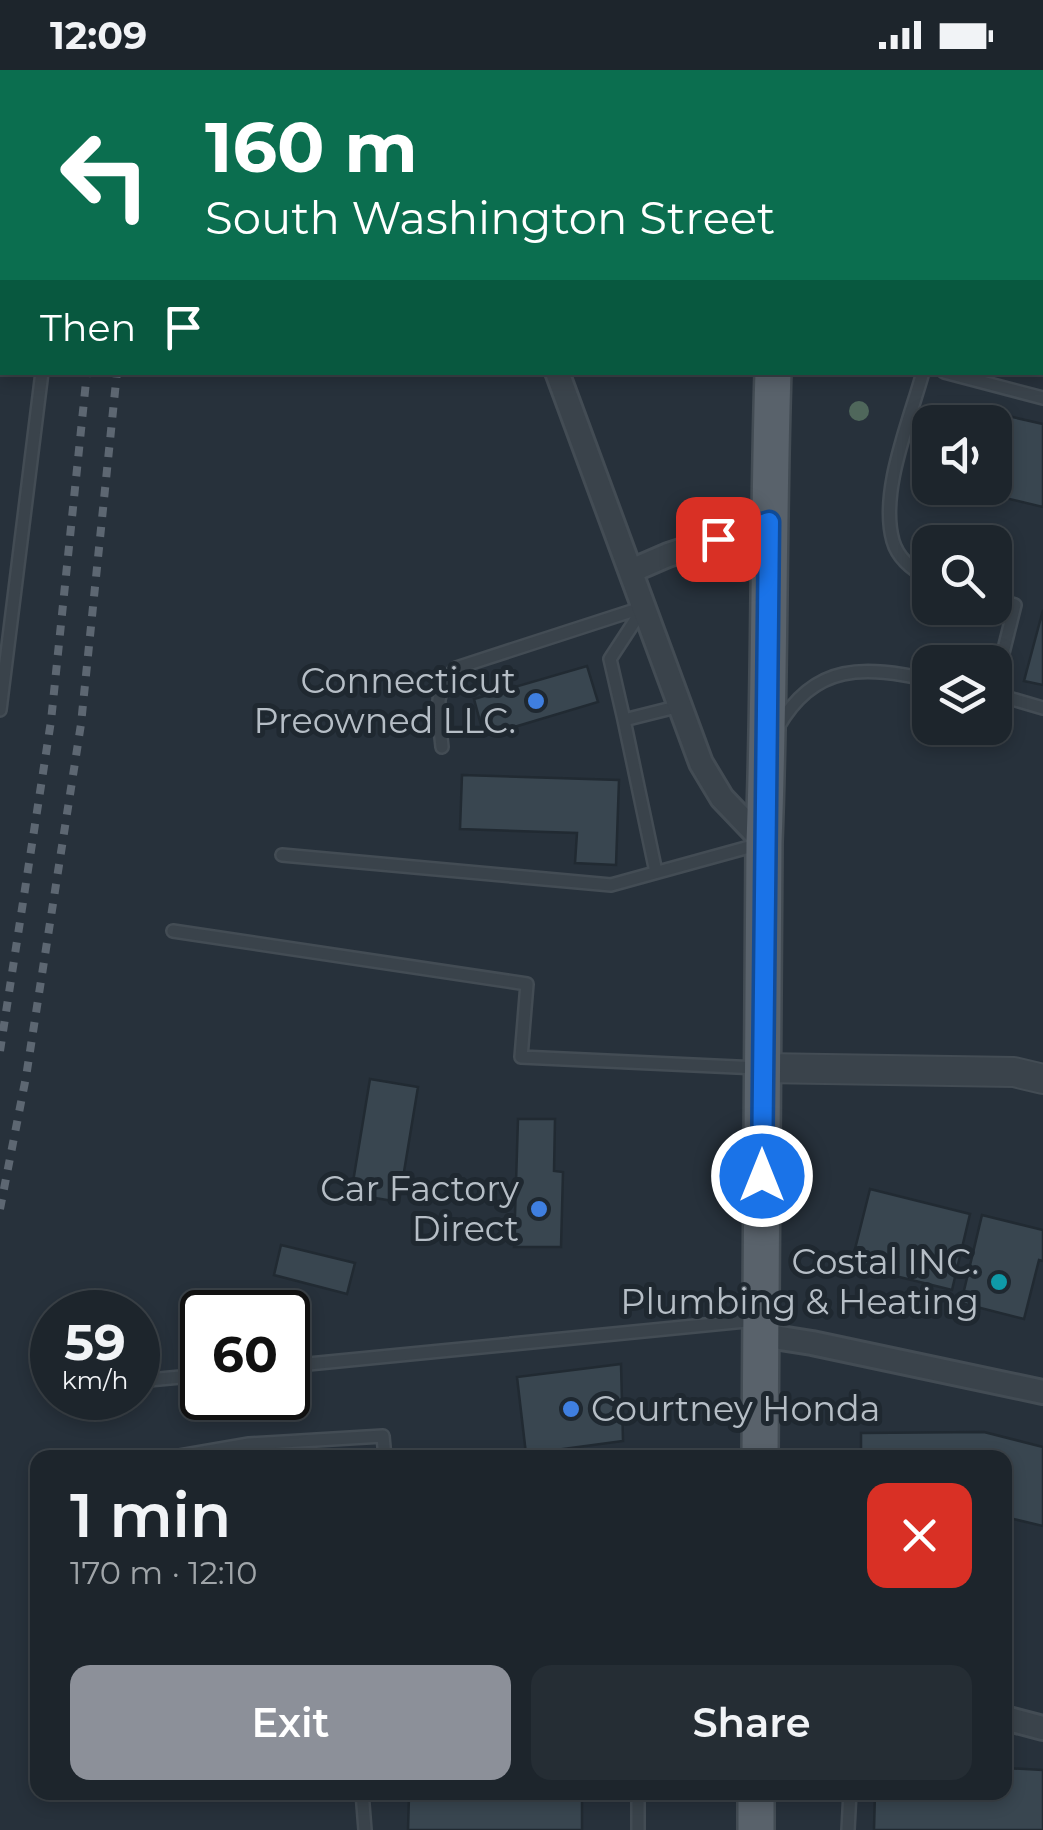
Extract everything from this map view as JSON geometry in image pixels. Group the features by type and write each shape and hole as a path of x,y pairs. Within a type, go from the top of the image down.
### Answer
{"main road":[{"path":"760,1450 764,842 774,375"},
{"path":"756,1800 756,1830"}],"street":[{"path":"557,375 701,763 722,798 764,842"},
{"path":"631,572 668,555 769,522"},
{"path":"763,1068 1014,1072 1043,1079"},
{"path":"762,1327 848,1350 1043,1392"},
{"path":"1012,1720 1043,1728"}],"lane":[{"path":"0,710 42,375"},
{"path":"912,567 893,543 890,518 895,471 922,375"},
{"path":"955,375 1043,398"},
{"path":"644,607 610,659 656,872"},
{"path":"442,747 438,701 444,681 456,668 644,607"},
{"path":"768,750 793,704 828,677 876,670 912,677"},
{"path":"1012,699 1043,708"},
{"path":"624,720 680,706"},
{"path":"282,855 611,884 764,842"},
{"path":"173,930 526,984 521,1057 763,1068"},
{"path":"310,1364 762,1327"},
{"path":"214,1450 249,1444 383,1436 384,1450"},
{"path":"363,1800 365,1830"},
{"path":"638,1800 638,1830"},
{"path":"848,1830 850,1800"}],"building":[{"path":"1012,417 1043,424 1043,507 1012,500"},
{"path":"1043,610 1043,685 1024,681"},
{"name":"Connecticut Preowned LLC.","path":"587,666 598,702 484,736 474,699"},
{"path":"462,775 619,780 616,865 575,863 577,833 460,829"},
{"path":"370,1079 418,1087 399,1202 351,1194"},
{"name":"Car Factory Direct","path":"518,1119 555,1119 554,1171 563,1172 561,1247 514,1247"},
{"path":"870,1189 970,1214 952,1290 851,1265"},
{"name":"Costal INC. Plumbing & Heating","path":"982,1215 1043,1230 1043,1261 1039,1260 1024,1319 961,1303"},
{"path":"281,1245 355,1263 347,1294 274,1275"},
{"name":"Courtney Honda","path":"621,1364 623,1441 526,1450 517,1377"},
{"name":"Courtney Honda","path":"984,1432 1043,1447 1043,1526 1012,1519 1012,1450 861,1450 861,1433"},
{"path":"1012,1768 1043,1770 1043,1830 874,1830 875,1800 1012,1800"},
{"path":"409,1800 582,1800 582,1830 408,1830"}],"railway":[{"path":"0,1051 51,721 87,375"},
{"path":"0,1209 26,1077 81,724 117,375"}],"place":[{"name":"Connecticut Preowned LLC.","path":"536,701"},
{"name":"Car Factory Direct","path":"539,1209"},
{"name":"Costal INC. Plumbing & Heating","path":"999,1282"},
{"name":"Courtney Honda","path":"571,1409"}],"route":[{"path":"718,539 769,522 762,1176"}]}
